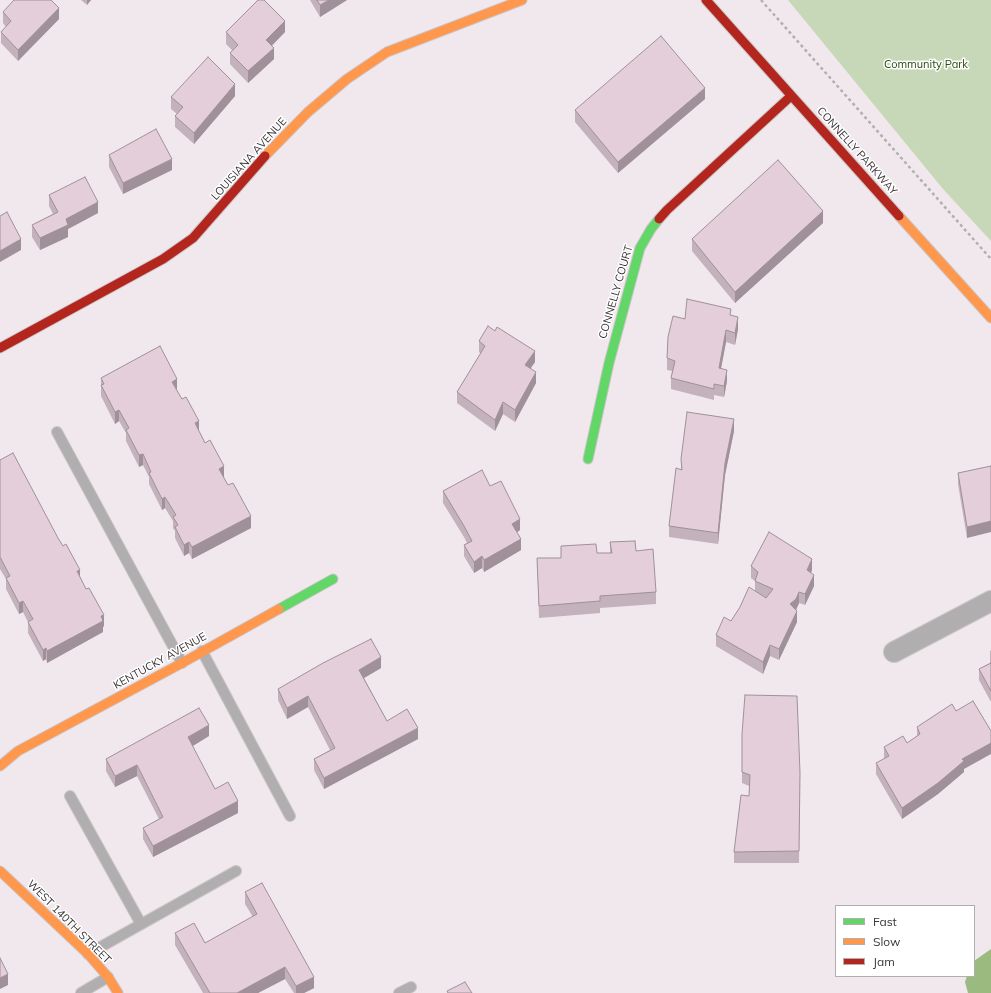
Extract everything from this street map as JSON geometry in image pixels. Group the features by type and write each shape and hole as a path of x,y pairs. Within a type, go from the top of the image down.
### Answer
{"street":[{"name":"LOUISIANA AVENUE","path":"0,348 163,259 193,238 260,161 308,112 354,74 387,52 522,0"},
{"name":"CONNELLY PARKWAY","path":"706,0 991,318"},
{"name":"CONNELLY COURT","path":"588,459 609,363 640,248 651,229 667,210 791,96"},
{"name":"KENTUCKY AVENUE","path":"0,766 18,751 182,663 333,579"},
{"path":"894,652 991,601"},
{"name":"WEST 140TH STREET","path":"0,871 88,954 108,977 118,993"}],"lane":[{"path":"57,432 182,663"},
{"path":"202,651 290,816"},
{"path":"70,796 141,924"},
{"path":"88,954 236,871"},
{"path":"80,993 108,977"},
{"path":"399,993 411,987"}],"path":[{"path":"761,0 991,259"}],"green space":[{"name":"Community Park","path":"788,0 991,0 991,241 943,189"}],"shaded area":[{"path":"991,949 991,993 968,993 965,982 967,977 975,977 975,960"}],"building":[{"path":"14,0 51,0 59,8 18,50 1,32 11,21 3,12"},
{"path":"258,0 264,0 285,21 266,40 274,48 248,71 230,53 238,45 226,32"},
{"path":"317,0 329,0 320,5"},
{"path":"661,36 705,88 618,162 575,110"},
{"path":"208,57 235,84 194,133 175,116 183,107 171,97"},
{"path":"156,129 172,159 123,183 109,155"},
{"path":"778,160 823,211 735,292 692,239"},
{"path":"85,177 98,202 66,219 68,225 40,238 32,225 58,212 49,195"},
{"path":"7,212 21,239 0,251 0,216"},
{"path":"687,299 731,309 730,315 738,317 735,333 726,330 719,368 727,370 724,386 714,384 714,389 671,378 675,361 667,358 668,337 673,316 685,319"},
{"path":"488,326 495,331 497,327 535,351 525,365 536,372 515,410 503,402 495,420 457,392 485,346 479,341"},
{"path":"160,346 177,379 172,382 182,399 186,397 199,421 195,423 205,443 210,440 224,466 219,469 228,485 233,483 251,516 192,547 189,542 184,545 175,527 178,525 173,517 176,515 165,497 162,499 149,473 151,472 143,454 139,455 126,430 129,428 119,410 115,412 101,385 104,384 101,378"},
{"path":"687,412 734,419 725,463 718,533 669,526 676,468 682,470 681,459"},
{"path":"13,453 58,538 63,546 66,544 80,570 77,571 86,589 89,588 104,615 101,616 103,621 47,651 46,648 43,650 28,622 33,619 23,601 19,603 6,578 10,576 0,557 0,460"},
{"path":"991,466 991,521 967,527 958,473"},
{"path":"482,470 490,486 501,481 520,519 512,524 521,539 484,560 482,556 474,562 464,545 472,541 443,491"},
{"path":"769,532 812,559 807,570 814,575 805,594 799,592 796,599 790,604 797,611 779,649 770,645 763,662 716,635 724,617 731,621 740,607 749,587 766,598 773,589 755,581 758,572 751,566"},
{"path":"635,541 636,551 653,549 656,592 600,596 600,601 539,606 537,558 561,558 561,546 596,544 597,553 612,553 610,542"},
{"path":"371,639 381,657 359,670 387,721 407,709 418,728 324,778 314,759 335,748 308,696 287,708 278,689 323,663"},
{"path":"991,663 991,691 979,669"},
{"path":"745,695 797,696 800,773 799,851 734,852 741,795 749,796 750,775 742,772 742,734"},
{"path":"973,701 991,731 991,743 962,759 964,761 938,783 902,808 876,763 889,756 884,747 903,736 907,743 920,734 917,727 952,704 956,711"},
{"path":"199,708 209,725 188,737 215,789 228,782 238,801 153,846 143,828 163,817 137,765 115,776 106,759"},
{"path":"262,883 314,977 296,986 285,967 237,993 210,993 175,933 194,923 205,943 257,914 245,892"},
{"path":"0,958 8,974 0,978"},
{"path":"465,982 472,993 448,993 447,991"}],"traffic: fast":[{"path":"588,459 609,363 640,248 651,229 659,219"},
{"path":"279,609 333,579"}],"traffic: slow":[{"path":"265,156 308,112 347,79 387,52 522,0"},
{"path":"899,216 991,318"},
{"path":"0,766 18,751 279,609"},
{"path":"0,871 88,954 108,977 118,993"}],"traffic: jam":[{"path":"706,0 899,216"},
{"path":"659,219 791,96"},
{"path":"0,348 163,259 193,238 265,156"}]}
